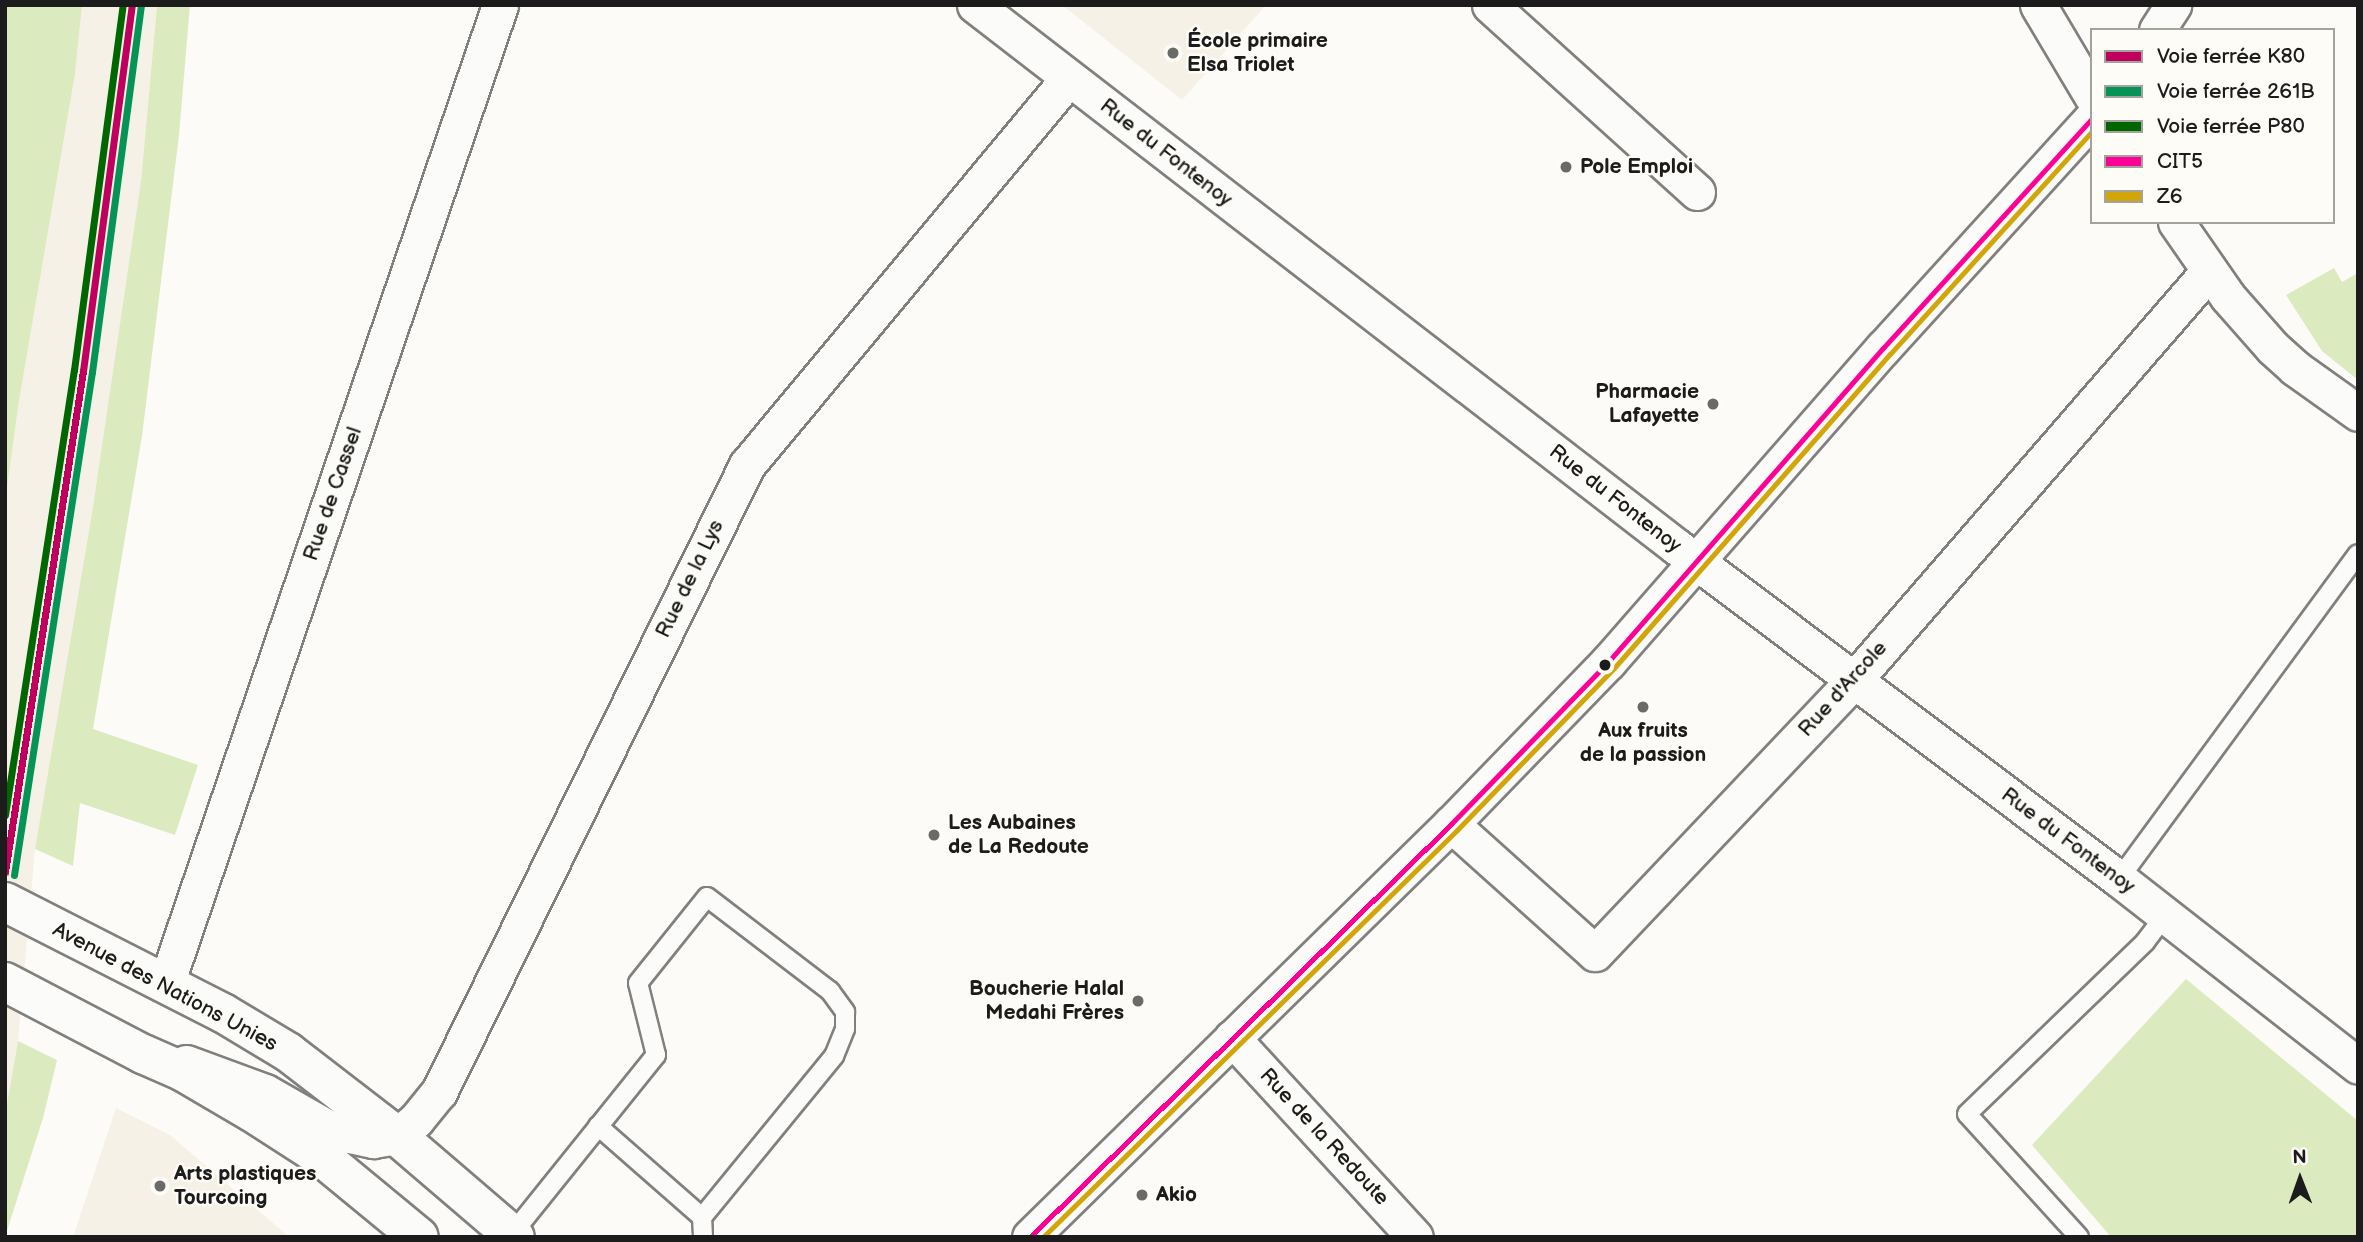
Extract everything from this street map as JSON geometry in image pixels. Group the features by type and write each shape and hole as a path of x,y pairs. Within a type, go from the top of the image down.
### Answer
{"main road":[{"name":"Avenue des Nations Unies","path":"5,902 166,984 288,1052 397,1136 513,1235"},
{"path":"5,982 143,1055 182,1071 300,1142 348,1177 419,1237"}],"street":[{"name":"Rue de Cassel","path":"166,984 500,5"},
{"name":"Rue du Fontenoy","path":"975,5 1697,562 2119,879 2358,1066"},
{"path":"1490,5 1697,192"},
{"path":"2039,5 2090,93"},
{"path":"2158,28 2174,5"},
{"name":"Rue de la Lys","path":"397,1136 416,1120 439,1092 747,465 1069,78"},
{"path":"1030,1237 1451,824 1608,663 1883,348 2090,120"},
{"path":"2177,224 2209,271 2273,348 2295,368 2358,413"},
{"name":"Rue d'Arcole","path":"1451,824 1595,953 1855,679 2209,271"},
{"name":"Rue de la Redoute","path":"1232,1038 1415,1237"},
{"path":"143,1055 190,1064 229,1076 349,1135 373,1140 397,1136"}],"lane":[{"path":"2119,879 2358,554"},
{"path":"513,1235 656,1055 638,982 707,897 830,990 845,1012 845,1029 834,1056 702,1217 703,1237"},
{"path":"2079,1237 1967,1114 2145,942 2165,915"},
{"path":"598,1125 702,1217"}],"shaded area":[{"path":"82,5 157,5 141,181 92,513 35,849 18,1041 5,1115 5,502 19,401 75,74"},
{"name":"École primaire Elsa Triolet","path":"1062,5 1266,5 1182,100"},
{"name":"Arts plastiques Tourcoing","path":"116,1108 170,1135 289,1237 73,1237"}],"green space":[{"path":"5,5 82,5 75,74 19,401 5,502"},
{"path":"157,5 190,5 179,135 142,436 93,729 198,765 175,835 80,803 73,866 35,849 92,513 141,181"},
{"path":"2334,268 2342,282 2358,273 2358,380 2322,351 2286,295"},
{"path":"2186,979 2358,1121 2358,1237 2111,1237 2032,1145"},
{"path":"18,1041 57,1060 43,1118 5,1237 5,1115"}],"rail line":[{"name":"P80","path":"5,815 74,370 123,5"},
{"name":"K80","path":"5,872 83,371 132,5"},
{"name":"261B","path":"14,875 92,372 141,6"}],"transit line":[{"name":"CIT5","path":"1030,1237 1451,824 1608,662 1883,348 2090,120"},
{"name":"Z6","path":"1043,1237 1457,830 1614,668 1890,354 2090,133"}],"place":[{"name":"École primaire Elsa Triolet","path":"1173,53"},
{"name":"Pole Emploi","path":"1566,167"},
{"name":"Pharmacie Lafayette","path":"1713,404"},
{"name":"Aux fruits de la passion","path":"1643,707"},
{"name":"Les Aubaines de La Redoute","path":"934,835"},
{"name":"Boucherie Halal Medahi Frères","path":"1138,1001"},
{"name":"Arts plastiques Tourcoing","path":"160,1186"},
{"name":"Akio","path":"1142,1195"}]}
